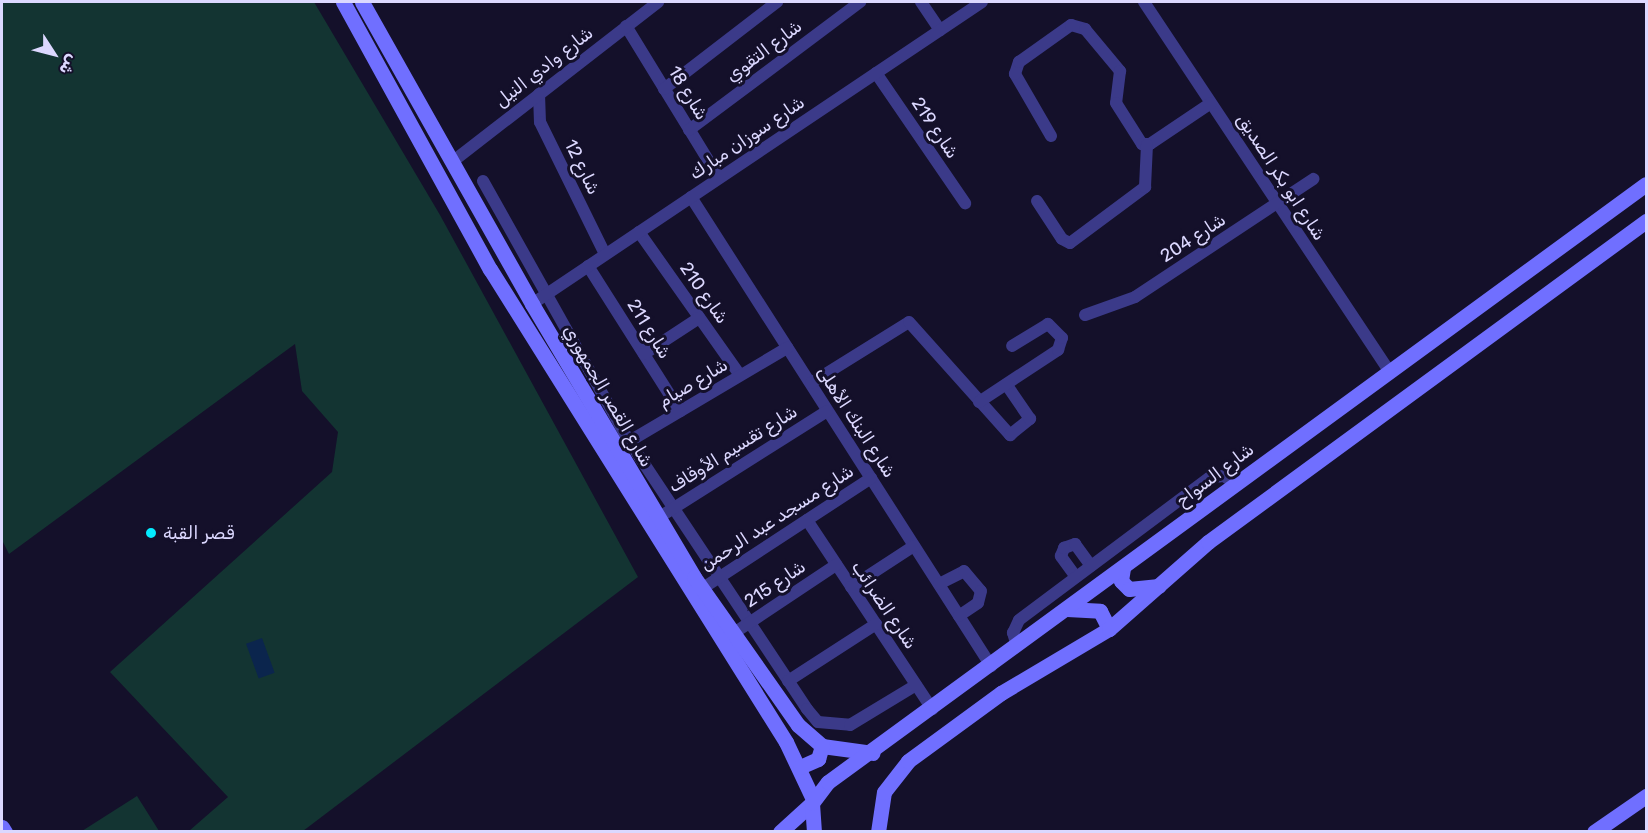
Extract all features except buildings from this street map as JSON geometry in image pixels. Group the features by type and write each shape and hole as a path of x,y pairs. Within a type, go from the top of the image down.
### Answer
{"main road":[{"name":"شارع القصر الجمهوري","path":"343,2 490,269 800,767 812,801"},
{"name":"شارع القصر الجمهوري","path":"362,2 532,304 623,445 658,518 703,588 798,725 822,746"},
{"name":"شارع السواح","path":"782,831 812,801 873,753 1389,370 1647,184"},
{"path":"882,828 884,792 908,761 995,698 1109,629 1208,542 1647,221"},
{"path":"1123,568 1121,581 1130,590 1159,586"},
{"path":"1067,609 1100,611 1109,629"},
{"path":"800,767 818,759 822,746 873,753"},
{"path":"1594,831 1647,796"},
{"path":"812,801 814,831"},
{"path":"2,827 5,831"}],"street":[{"name":"شارع وادي النيل","path":"452,162 658,2"},
{"path":"664,89 777,2"},
{"name":"شارع التقوي","path":"689,130 844,6 860,2"},
{"path":"921,2 940,30"},
{"name":"شارع سوزان مبارك","path":"532,304 982,2"},
{"name":"شارع ابو بكر الصديق","path":"1144,2 1389,370"},
{"name":"شارع 18","path":"626,26 719,178"},
{"path":"1051,136 1015,74 1019,62 1066,27 1085,29 1120,71 1122,83 1116,103 1140,142 1147,145"},
{"name":"شارع 219","path":"876,73 965,203"},
{"name":"شارع 12","path":"539,94 540,122 605,254"},
{"path":"1147,145 1211,103"},
{"path":"1037,201 1062,239 1070,243 1145,187 1147,145"},
{"name":"شارع 204","path":"1085,315 1135,297 1313,179"},
{"path":"483,181 546,294 623,445 673,508 788,681 818,722 834,727 850,725 916,685"},
{"name":"شارع البنك الأهلى","path":"691,197 991,666"},
{"name":"شارع 210","path":"639,232 740,375"},
{"name":"شارع 211","path":"588,266 680,411"},
{"path":"644,354 699,318"},
{"path":"811,383 905,322 919,328 1004,433 1014,434 1030,418 1006,384"},
{"path":"979,402 1058,350 1062,338 1048,324 1012,346"},
{"name":"شارع صيام","path":"623,445 787,348"},
{"name":"شارع تقسيم الأوقاف","path":"658,518 827,411"},
{"path":"1017,646 1013,633 1019,620 1209,478 1224,476 1236,484"},
{"name":"شارع مسجد عبد الرحمن","path":"703,588 871,478"},
{"name":"شارع الضرائب","path":"807,520 932,709"},
{"path":"1076,577 1061,556 1064,548 1075,544 1091,566"},
{"path":"851,587 914,546"},
{"name":"شارع 215","path":"734,633 836,565"},
{"path":"939,584 964,571 981,591 978,603 959,616"},
{"path":"788,681 876,624"}],"green space":[{"path":"2,2 314,2 440,215 638,577 303,831 189,831 228,797 110,672 332,472 338,432 302,391 295,344 9,554 2,540"},
{"path":"137,796 159,831 82,831"}],"water":[{"path":"262,638 275,673 259,679 246,644"}],"place":[{"name":"قصر القبة","path":"151,533"}]}
